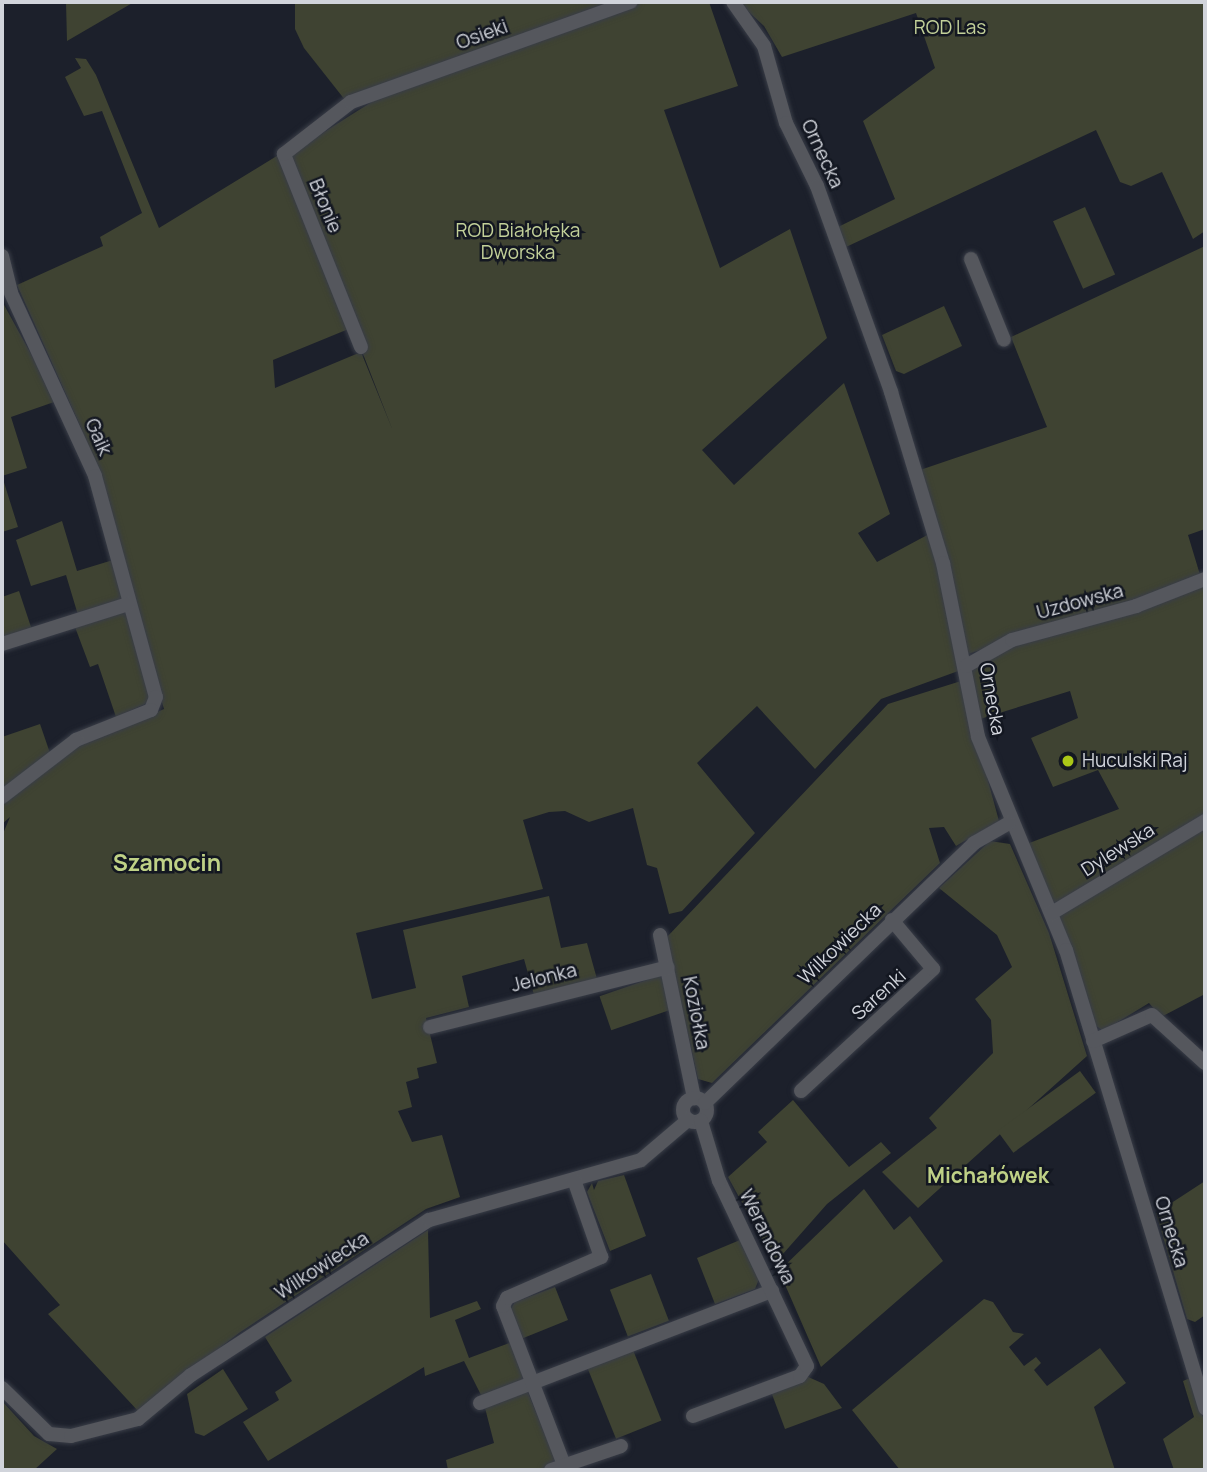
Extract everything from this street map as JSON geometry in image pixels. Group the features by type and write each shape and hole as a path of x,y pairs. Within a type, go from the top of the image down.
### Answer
{"street":[{"name":"Osieki","path":"346,104 631,2"},
{"name":"Ornecka","path":"733,2 764,46 786,123 817,186 891,392 940,550 966,666 971,714 1009,823 1052,914 1205,1408"},
{"name":"Błonie","path":"346,104 283,156 361,346"},
{"name":"Gaik","path":"2,256 11,293 95,476 128,604 156,697 151,710 76,740 2,797"},
{"path":"971,259 1004,340"},
{"name":"Uzdowska","path":"966,666 1012,640 1136,607 1205,579"},
{"path":"2,644 128,604"},
{"name":"Dylewska","path":"1052,914 1205,821"},
{"name":"Wilkowiecka","path":"699,1100 974,843 1009,823"},
{"name":"Sarenki","path":"802,1091 933,969 892,920"},
{"name":"Koziołka","path":"660,935 699,1100"},
{"name":"Jelonka","path":"430,1027 668,967"},
{"path":"1093,1041 1152,1016 1205,1063"},
{"path":"694,1121 699,1100"},
{"path":"694,1121 683,1108 699,1100"},
{"name":"Wilkowiecka","path":"2,1388 50,1434 71,1436 138,1419 191,1375 429,1220 649,1156 694,1121"},
{"name":"Werandowa","path":"693,1416 800,1376 807,1366 719,1181 694,1121"},
{"path":"574,1180 601,1258 507,1298 503,1306 532,1383 557,1468 621,1446"},
{"path":"480,1403 772,1291"}],"green space":[{"path":"66,2 134,2 67,41"},
{"path":"295,2 621,2 345,100 304,48 295,29"},
{"name":"ROD Białołęka Dworska","path":"641,2 709,2 738,86 664,110 720,268 790,229 827,338 702,450 734,485 844,383 890,514 858,533 877,562 931,533 961,670 881,699 815,769 757,706 697,763 755,833 682,911 669,914 657,868 647,865 633,808 589,822 565,811 549,812 523,820 543,889 356,933 372,999 416,988 403,930 549,896 561,948 587,943 597,979 534,995 524,959 462,976 469,1007 426,1018 437,1063 417,1068 419,1078 406,1082 412,1107 398,1111 412,1142 442,1135 460,1197 426,1209 239,1333 138,1411 48,1314 60,1305 2,1240 2,836 10,817 2,824 2,801 68,751 164,709 81,428 17,285 103,246 100,237 142,213 102,111 84,116 65,77 81,68 75,58 86,59 96,75 159,228 280,154 351,328 273,360 275,388 361,352 393,431 286,156 389,91"},
{"name":"ROD Las","path":"738,2 1205,2 1205,231 1193,239 1162,172 1131,186 1120,182 1096,130 846,247 838,227 895,199 863,121 935,68 916,13 782,57 764,26"},
{"path":"1085,207 1115,275 1083,289 1053,221"},
{"path":"1205,246 1205,529 1188,535 1201,578 968,654 920,470 1047,427 1011,337"},
{"path":"3,303 57,401 11,417 27,468 2,476"},
{"path":"944,306 962,346 904,374 896,371 882,335"},
{"path":"2,477 18,527 2,532"},
{"path":"62,521 77,571 113,560 124,600 78,615 66,575 31,586 16,540"},
{"path":"1205,581 1205,994 1161,1017 1149,1003 1103,1031 1095,1025 1024,845 1119,809 1098,770 1053,787 1031,738 1078,718 1070,691 977,720 970,674 976,663 1002,648"},
{"path":"19,591 32,630 2,639 2,597"},
{"path":"126,611 152,701 116,717 98,664 90,667 75,627"},
{"path":"961,681 999,821 956,846 944,827 929,828 940,863 712,1083 698,1079 666,938 888,704"},
{"path":"40,724 50,753 2,792 2,737"},
{"path":"990,841 1010,844 1049,933 1087,1056 918,1208 882,1172 937,1128 929,1118 993,1053 991,1020 975,999 1012,967 997,935 939,888"},
{"path":"661,975 673,1009 611,1030 600,996"},
{"path":"1080,1071 1096,1093 1013,1153 997,1131"},
{"path":"793,1100 849,1167 881,1142 891,1153 827,1204 775,1263 728,1177 767,1142 758,1132"},
{"path":"624,1175 646,1236 610,1251 587,1192 592,1183 594,1190 598,1181"},
{"path":"1205,1181 1205,1315 1195,1322 1187,1319 1156,1213"},
{"path":"864,1189 894,1230 910,1216 943,1261 821,1367 779,1271"},
{"path":"428,1230 430,1318 477,1301 481,1309 455,1320 469,1358 512,1342 524,1379 482,1397 464,1361 425,1376 424,1367 268,1461 243,1422 279,1400 275,1392 292,1381 265,1337"},
{"path":"740,1240 759,1279 755,1289 715,1304 697,1258"},
{"path":"651,1274 669,1321 628,1336 610,1290"},
{"path":"555,1287 568,1320 521,1339 510,1310 515,1302"},
{"path":"984,1299 993,1302 1013,1332 1024,1334 1009,1347 1024,1366 1036,1357 1041,1363 1034,1370 1047,1386 1100,1348 1126,1383 1094,1407 1115,1470 900,1470 852,1410"},
{"path":"633,1350 661,1420 616,1439 588,1368"},
{"path":"223,1369 248,1409 204,1436 195,1433 187,1394"},
{"path":"806,1376 824,1384 842,1408 785,1429 770,1389"},
{"path":"1190,1378 1205,1423 1205,1470 1174,1470 1163,1439 1194,1417 1183,1381"},
{"path":"527,1390 556,1461 542,1470 448,1470 446,1460 494,1443 485,1408"},
{"path":"2,1401 34,1436 57,1449 34,1470 2,1470"}],"place":[{"name":"Huculski Raj","path":"1068,761"}],"district":[{"name":"Szamocin","path":"167,862"},
{"name":"Michałówek","path":"988,1175"}]}
